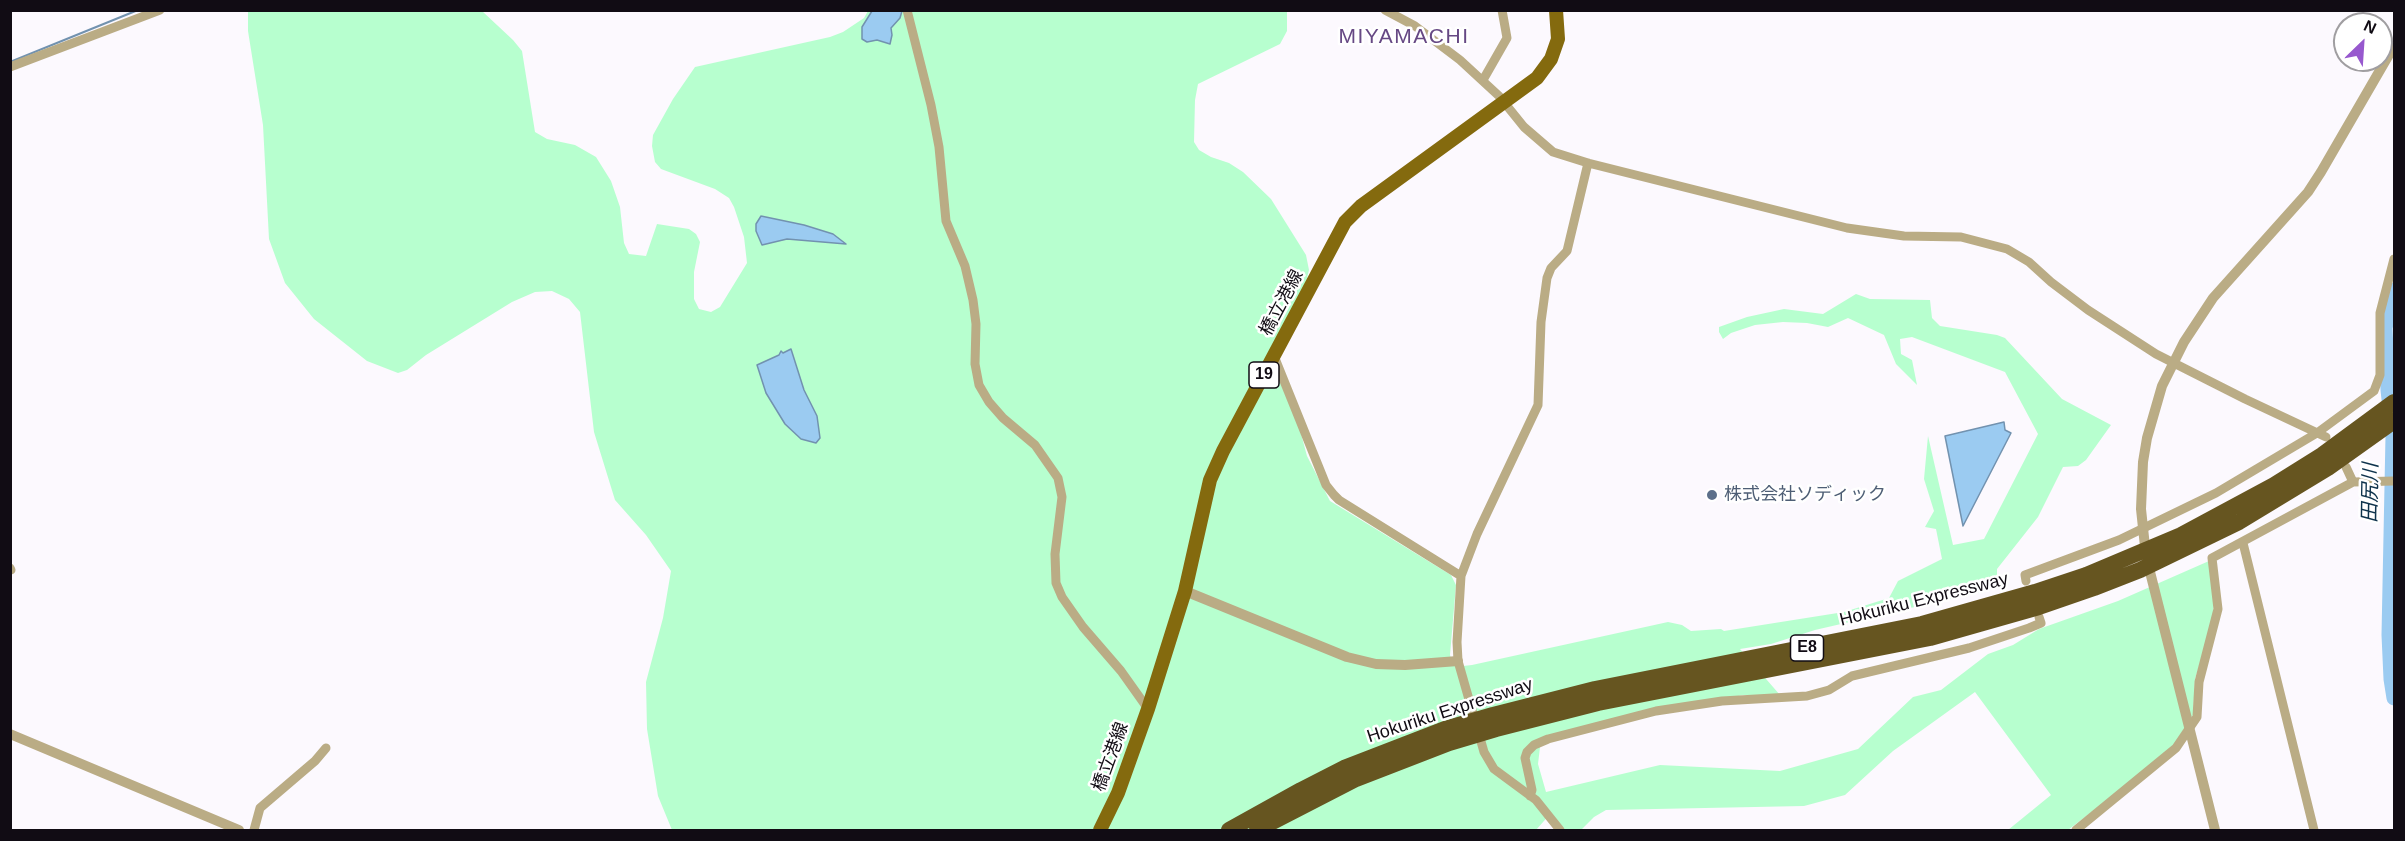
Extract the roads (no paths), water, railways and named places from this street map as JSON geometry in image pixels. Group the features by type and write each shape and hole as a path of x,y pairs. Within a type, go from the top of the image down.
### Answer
{"highway":[{"name":"Hokuriku Expressway","path":"1257,831 1356,779 1449,743 1496,729 1598,703 1930,638 2061,599 2140,570 2229,527 2285,496 2369,431 2394,402"},
{"name":"Hokuriku Expressway","path":"1229,831 1344,768 1435,733 1493,715 1605,687 1922,624 2023,596 2086,575 2144,552 2227,511 2369,431 2394,421"}],"main road":[{"name":"橋立港線","path":"1100,831 1118,793 1148,709 1185,591 1210,480 1345,222 1361,206 1537,78 1551,59 1558,39 1556,10"}],"street":[{"path":"10,67 159,10"},
{"path":"907,10 939,147 946,221 965,266 973,300 975,364 979,385 989,402 1003,418 1035,445 1058,478 1062,497 1055,554 1056,583 1062,597 1083,627 1121,671 1148,709"},
{"path":"1385,10 1428,35 1483,80 1524,128 1553,152 1588,163 1847,228 1894,235 1961,237 2007,249 2029,262 2088,310 2173,363 2321,435"},
{"path":"1483,80 1507,38 1502,10"},
{"path":"2215,831 2150,581 2142,534 2141,509 2143,462 2147,438 2162,386 2184,342 2213,298 2286,218 2317,178 2394,46"},
{"path":"1560,831 1530,796 1494,769 1484,752 1458,661 1457,642 1461,576 1477,534 1538,405 1541,322 1547,278 1551,268 1567,251 1588,163"},
{"path":"2026,581 2025,575 2120,540 2216,493 2321,435 2374,391 2380,375 2380,313 2394,259"},
{"path":"1274,356 1326,485 1334,495 1461,576"},
{"path":"2346,467 2353,482"},
{"path":"2076,831 2176,748 2197,717 2199,682 2218,609 2212,558 2353,482 2391,481"},
{"path":"2243,543 2314,831"},
{"path":"1185,591 1347,657 1376,664 1405,665 1458,661"},
{"path":"1530,796 1532,790 1525,758 1534,745 1548,739 1656,711 1722,701 1807,696 1829,690 1852,676 1969,648 2029,628 2041,623 2038,617"},
{"path":"10,734 239,831"},
{"path":"254,831 260,808 315,761 326,748"}],"water":[{"path":"872,11 902,11 900,18 891,28 890,44 877,40 867,42 862,39 862,27"},
{"path":"761,216 833,234 846,244 787,239 762,245 756,231 756,224"},
{"path":"791,349 804,390 817,416 820,438 816,443 801,439 785,424 766,393 757,365 779,355 781,351 783,353"},
{"path":"2004,422 2005,430 2011,433 1963,526 1945,436"}],"waterway":[{"path":"10,62 138,10"},
{"name":"田尻川","path":"2394,290 2385,328 2393,436 2389,635 2394,698"}],"place":[{"name":"株式会社ソディック","path":"1712,495"}],"district":[{"name":"MIYAMACHI","path":"1404,37"}]}
